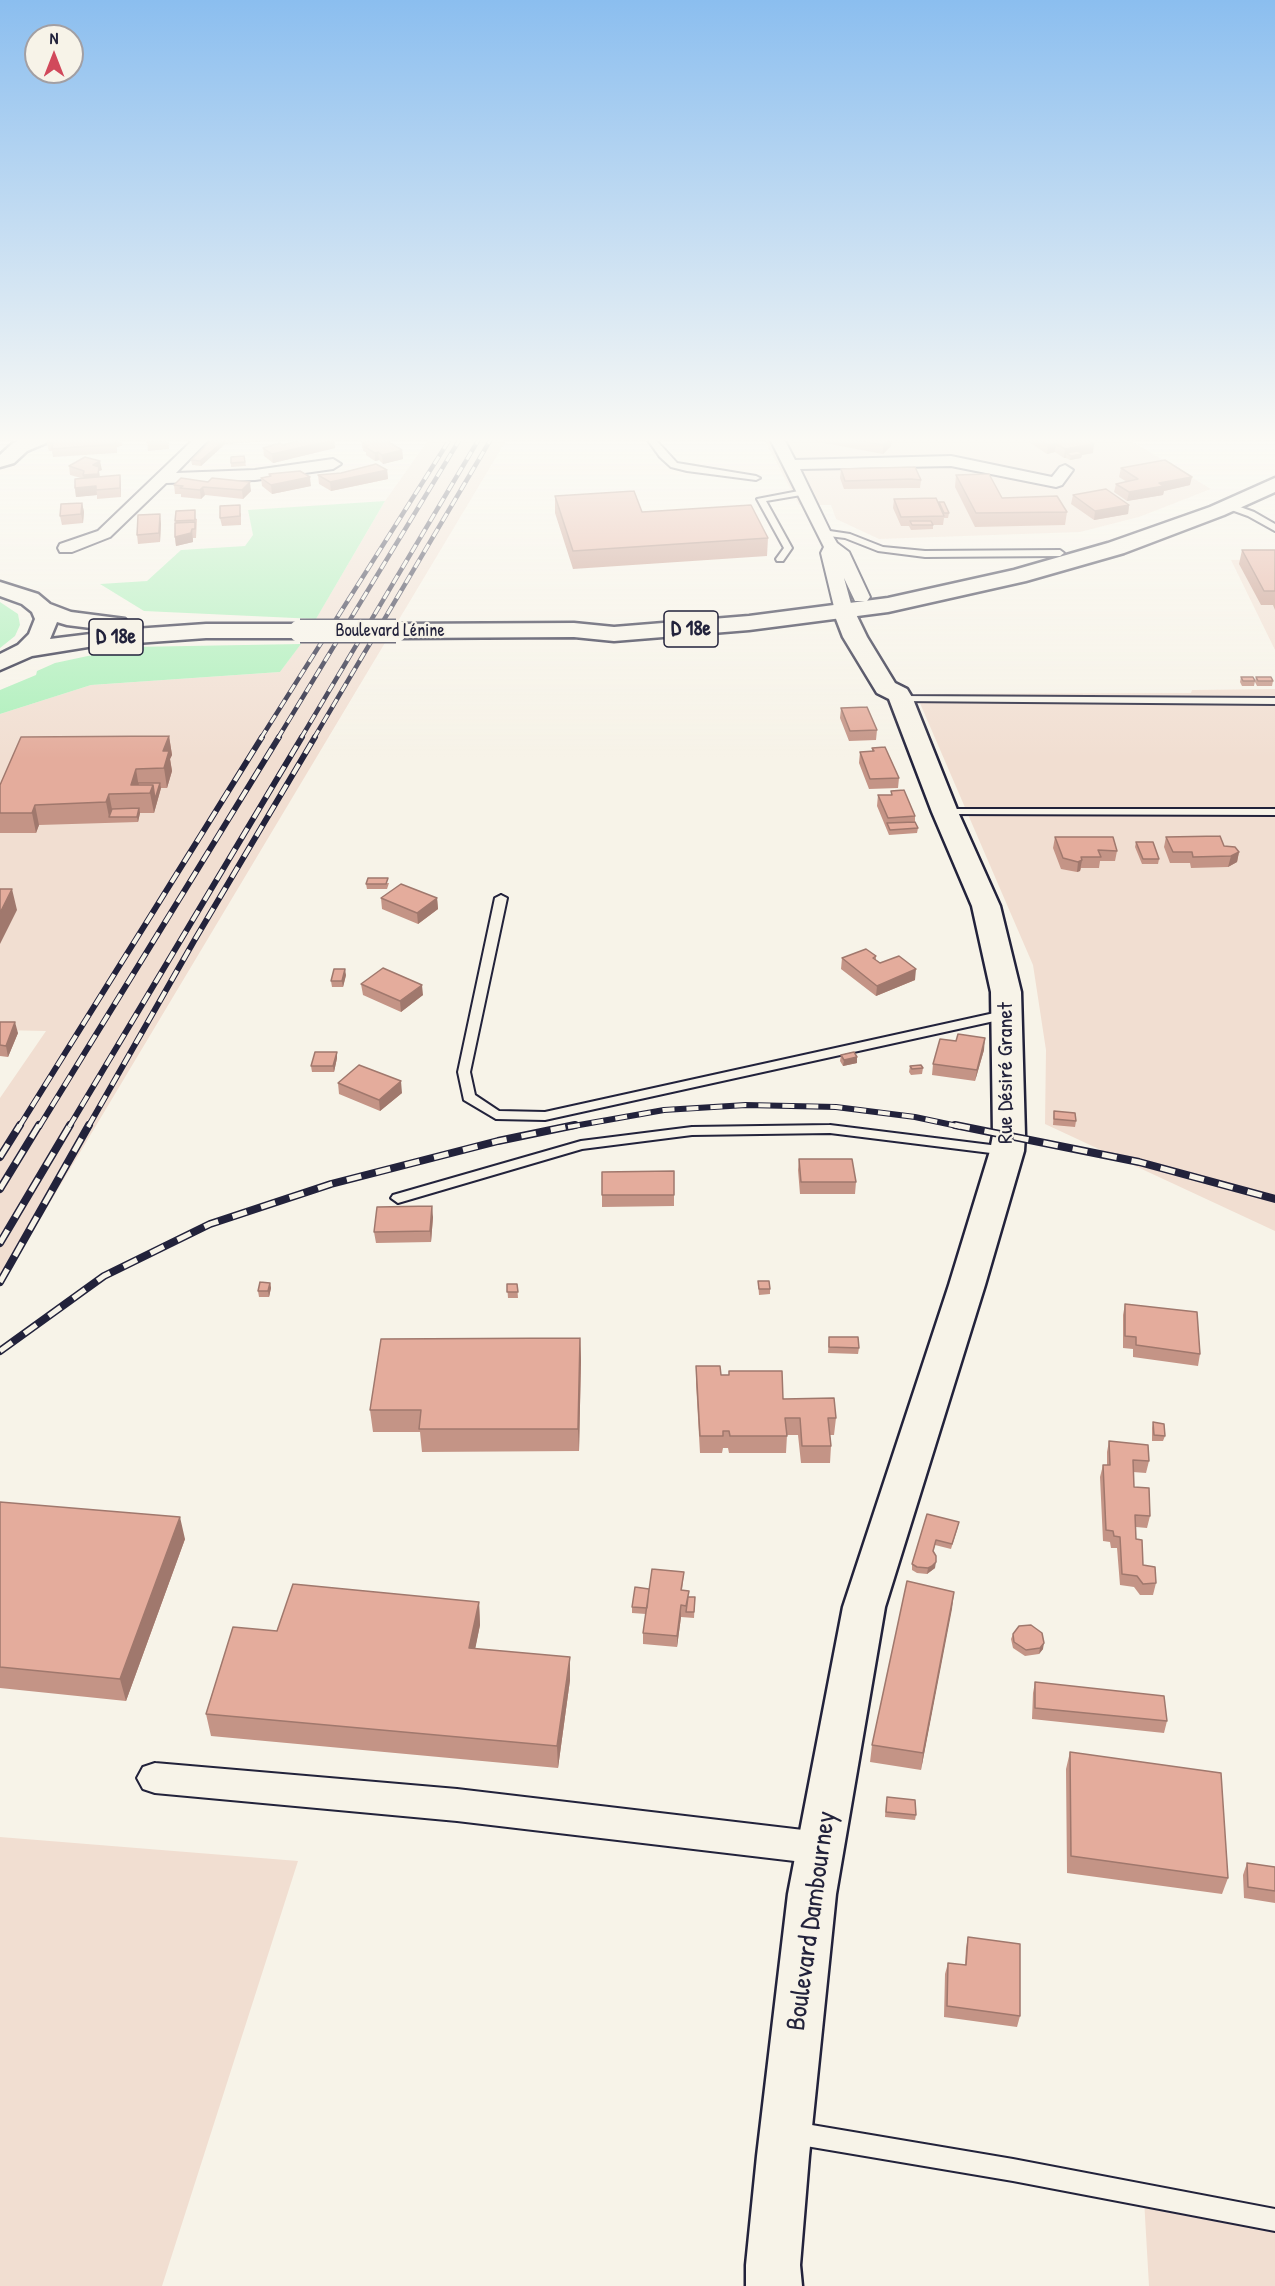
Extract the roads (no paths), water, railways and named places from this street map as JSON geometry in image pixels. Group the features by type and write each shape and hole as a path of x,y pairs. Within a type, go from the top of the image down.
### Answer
{"main road":[{"name":"Boulevard Lénine","path":"26,650 94,639 206,631 574,630 614,634 705,628 853,604 1085,546"},
{"name":"Boulevard Lénine","path":"853,604 915,600 1018,576 1122,546"},
{"name":"Boulevard Lénine","path":"2,586 30,599 42,609 67,618 206,631"},
{"name":"Rue Désiré Granet","path":"853,604 880,635 901,687 900,696 945,812 986,906 1006,992 1008,1014 1009,1135 1006,1151 964,1296 878,1560"},
{"name":"Rue Désiré Granet","path":"853,604 855,637 885,688 900,696"},
{"path":"0,663 26,650 39,638 45,627 46,619 42,609"},
{"name":"Boulevard Dambourney","path":"774,2286 773,2265 812,1894 864,1607 878,1560"}],"street":[{"path":"66,548 72,546"},
{"name":"Rue Désiré Granet","path":"828,546 829,553 853,604"},
{"path":"155,1778 457,1805 820,1848"}],"lane":[{"path":"780,559 788,548 787,546"},
{"path":"872,546 914,553 974,555 1060,553"},
{"path":"900,696 1275,702"},
{"path":"945,812 1275,812"},
{"path":"501,898 464,1072 469,1097 496,1115 545,1116 1008,1014"},
{"path":"398,1198 581,1145 692,1131 831,1129 1006,1151"},
{"path":"786,2131 1013,2170 1275,2220"}],"railway":[{"path":"261,738 383,546"},
{"path":"278,738 395,546"},
{"path":"301,738 415,546"},
{"path":"314,738 428,546"},
{"path":"19,1127 262,737"},
{"path":"39,1127 279,737"},
{"path":"69,1127 302,737"},
{"path":"88,1127 194,941 315,737"},
{"path":"568,1127 664,1110 746,1105 836,1107 915,1117 962,1127"},
{"path":"0,1157 20,1125"},
{"path":"0,1189 39,1125"},
{"path":"0,1243 70,1125"},
{"path":"0,1282 89,1125"},
{"path":"0,1351 104,1276 210,1224 331,1184 498,1141 575,1125"},
{"path":"955,1125 1139,1162 1275,1199"}]}
